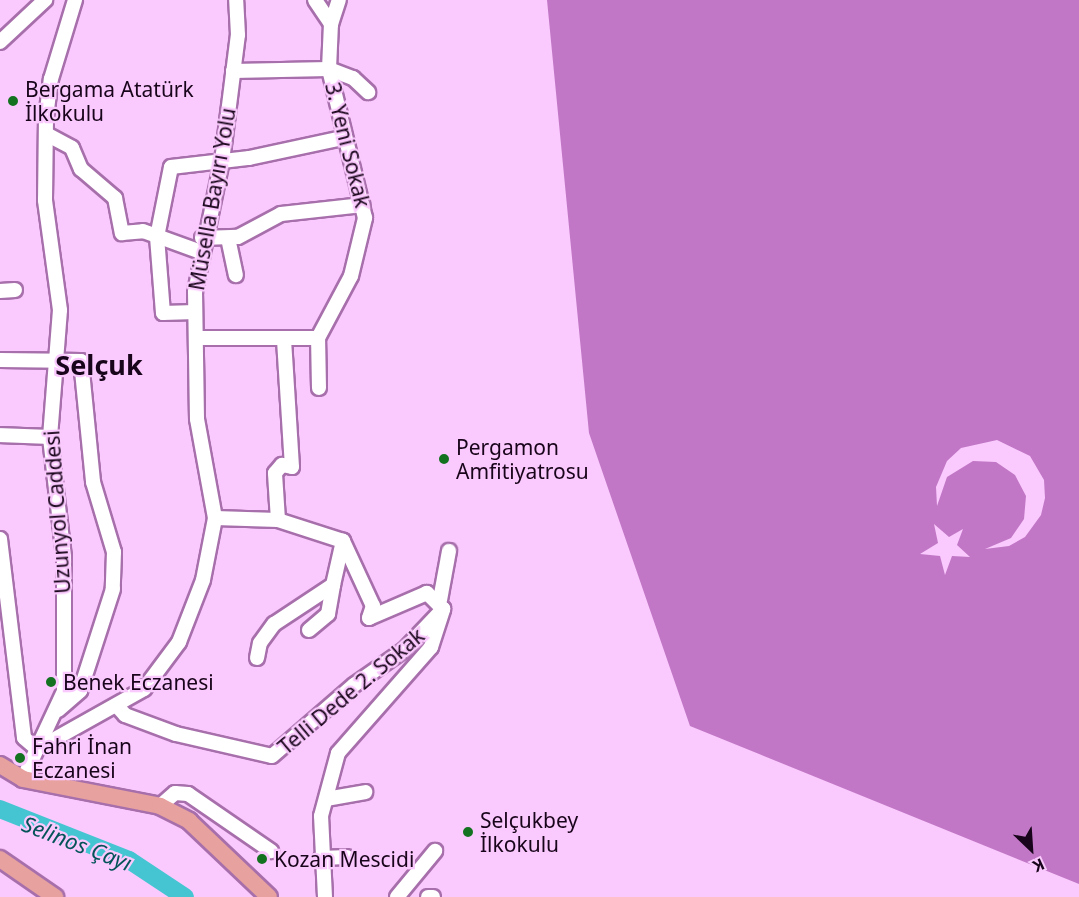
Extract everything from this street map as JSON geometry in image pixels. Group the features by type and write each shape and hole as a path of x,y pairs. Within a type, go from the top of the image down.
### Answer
{"main road":[{"path":"0,765 23,779 160,806 189,821 268,897"},
{"path":"0,859 55,897"}],"street":[{"path":"1,37 45,0"},
{"name":"Uzunyol Caddesi","path":"23,779 58,710 64,691 64,557 50,437 54,363 60,310 45,200 48,135 46,99 75,0"},
{"name":"Müsella Bayırı Yolu","path":"37,749 144,689 179,642 203,580 215,518 196,419 198,338 195,312 201,245 222,161 233,71 236,0"},
{"path":"315,0 331,24"},
{"name":"3. Yeni Sokak","path":"319,388 318,338 351,276 364,232 363,205 342,138 329,69 331,24 339,0"},
{"path":"233,71 329,69 353,78 368,92"},
{"path":"48,135 72,148 81,170 115,198 122,233 143,231 157,237 201,245 228,238 281,214 363,205"},
{"path":"195,312 163,313 157,237 171,167 222,161 342,138"},
{"path":"228,238 236,275"},
{"path":"0,291 15,290"},
{"path":"198,338 284,340 318,338"},
{"path":"278,520 275,473 282,465 292,467 284,340"},
{"path":"0,360 54,363 81,361 88,455 116,572 80,691 58,710"},
{"path":"0,435 50,437"},
{"path":"215,518 278,520 343,541 374,606 369,618 427,593 442,605"},
{"path":"0,539 24,738 37,749"},
{"path":"309,630 328,614 343,541"},
{"path":"325,897 321,858 326,799 346,739 417,666 442,626 442,605 449,551"},
{"path":"257,658 260,643 274,624 333,585"},
{"name":"Telli Dede 2. Sokak","path":"117,706 125,715 176,734 272,756 354,685 404,650 442,605"},
{"path":"326,799 365,792"},
{"path":"160,806 175,793 188,794 271,851"},
{"path":"397,897 435,851"},
{"path":"321,858 346,857"},
{"path":"428,897 433,897"}],"shaded area":[{"path":"547,0 1079,0 1079,884 690,726 589,433","holes":["997,440 1030,456 1044,480 1045,498 1041,515 1025,537 1009,546 985,549 1011,538 1024,519 1026,496 1015,475 996,462 973,461 947,477 937,506 936,487 947,461 961,448","934,524 949,537 963,529 957,545 970,557 952,556 945,575 940,556 920,554 938,543"]}],"waterway":[{"name":"Selinos Çayı","path":"0,809 129,860 185,897"}],"place":[{"name":"Bergama Atatürk İlkokulu","path":"13,101"},
{"name":"Pergamon Amfitiyatrosu","path":"444,459"},
{"name":"Benek Eczanesi","path":"51,682"},
{"name":"Fahri İnan Eczanesi","path":"20,758"},
{"name":"Selçukbey İlkokulu","path":"468,832"},
{"name":"Kozan Mescidi","path":"262,859"}],"district":[{"name":"Selçuk","path":"99,365"}]}
